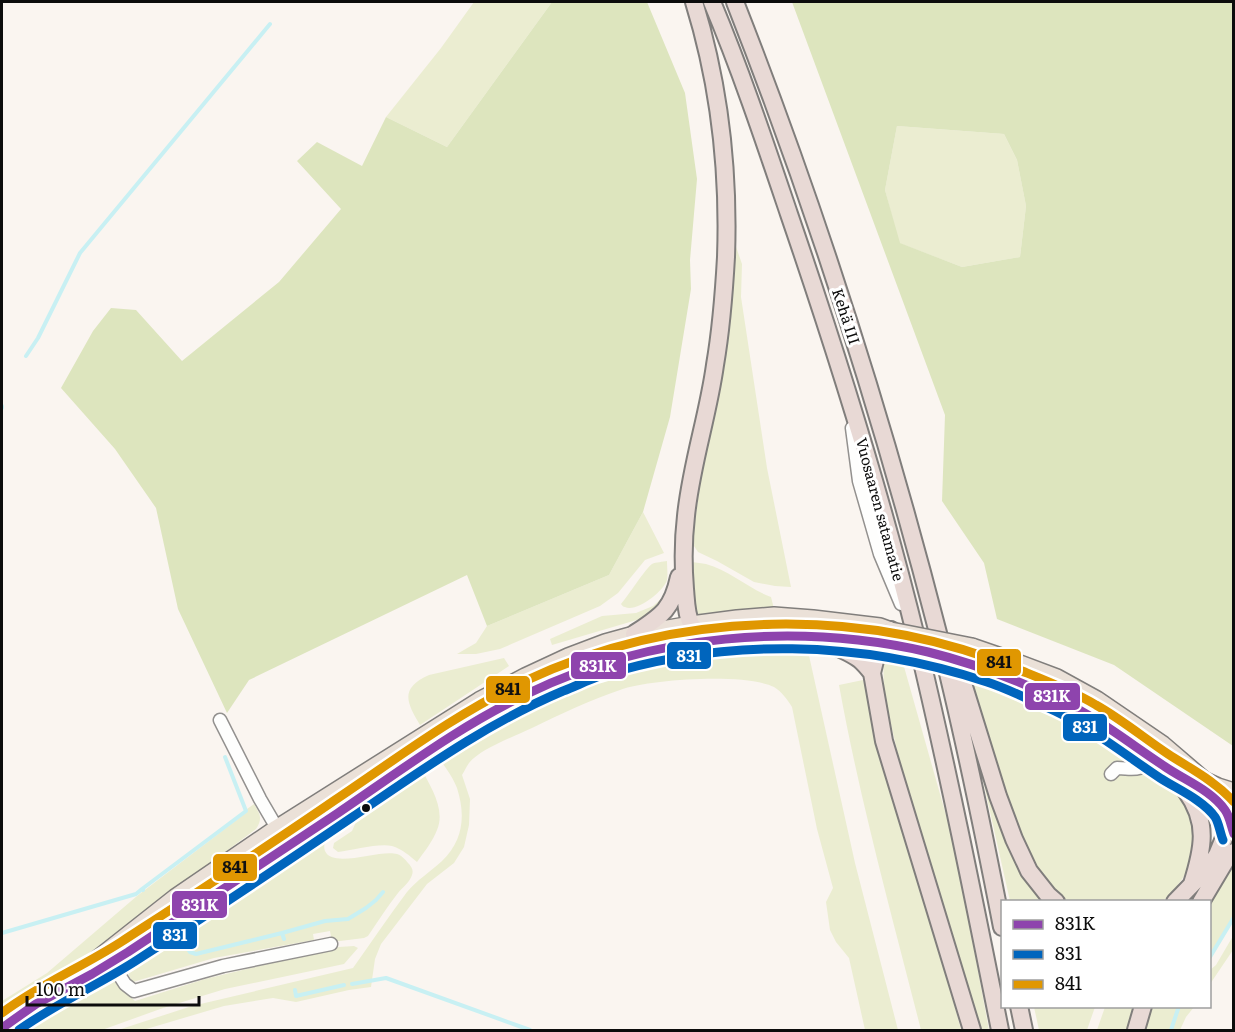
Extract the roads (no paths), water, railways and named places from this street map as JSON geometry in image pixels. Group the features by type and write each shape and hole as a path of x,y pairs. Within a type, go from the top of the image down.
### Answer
{"highway":[{"path":"694,2 710,66 719,122 726,194 726,257 715,366 687,505 683,561 686,605 691,624 696,630 713,639"},
{"name":"Vuosaaren satamatie","path":"712,2 764,140 811,277 848,391 885,521 916,640 956,813 1000,1030"},
{"name":"Kehä III","path":"735,2 792,153 842,297 901,495 939,636"},
{"path":"634,634 668,608 676,594 683,561"},
{"path":"939,636 962,680 998,796 1014,838 1029,871 1054,900"},
{"path":"939,636 1001,922"},
{"path":"811,637 838,647 856,657 872,673 884,741 972,1030"},
{"path":"872,673 887,640"},
{"path":"1158,762 1185,790 1200,817 1201,848 1192,884"},
{"path":"1177,900 1208,868 1217,855 1231,820"},
{"path":"1202,900 1233,852"},
{"path":"1136,1030 1142,1008"}],"main road":[{"path":"2,1028 90,964 175,897 276,828 461,711 525,675 596,646 634,634 691,624 774,615 880,626 887,640 977,665 1010,677 1097,719 1217,802 1231,820"},
{"path":"34,1006 111,962 487,715 532,691 572,674 654,649 713,639 777,636 972,646 1057,677 1097,699 1162,744 1205,780 1233,791"}],"street":[{"path":"220,720 260,799 288,847"},
{"path":"1111,774 1117,768 1142,768 1158,762"},
{"path":"111,962 125,984 134,991 223,966 331,944"}],"waterway":[{"path":"26,356 38,338 80,253 270,24"},
{"path":"142,889 246,811 225,757"},
{"path":"2,933 143,890"},
{"path":"282,933 325,921 348,919 366,908 383,892"},
{"path":"1211,955 1234,917"},
{"path":"182,941 190,952 196,954 282,933 284,939"},
{"path":"352,984 386,978 530,1030"},
{"path":"295,990 296,996 344,985"},
{"path":"1171,1030 1178,1008"}]}
